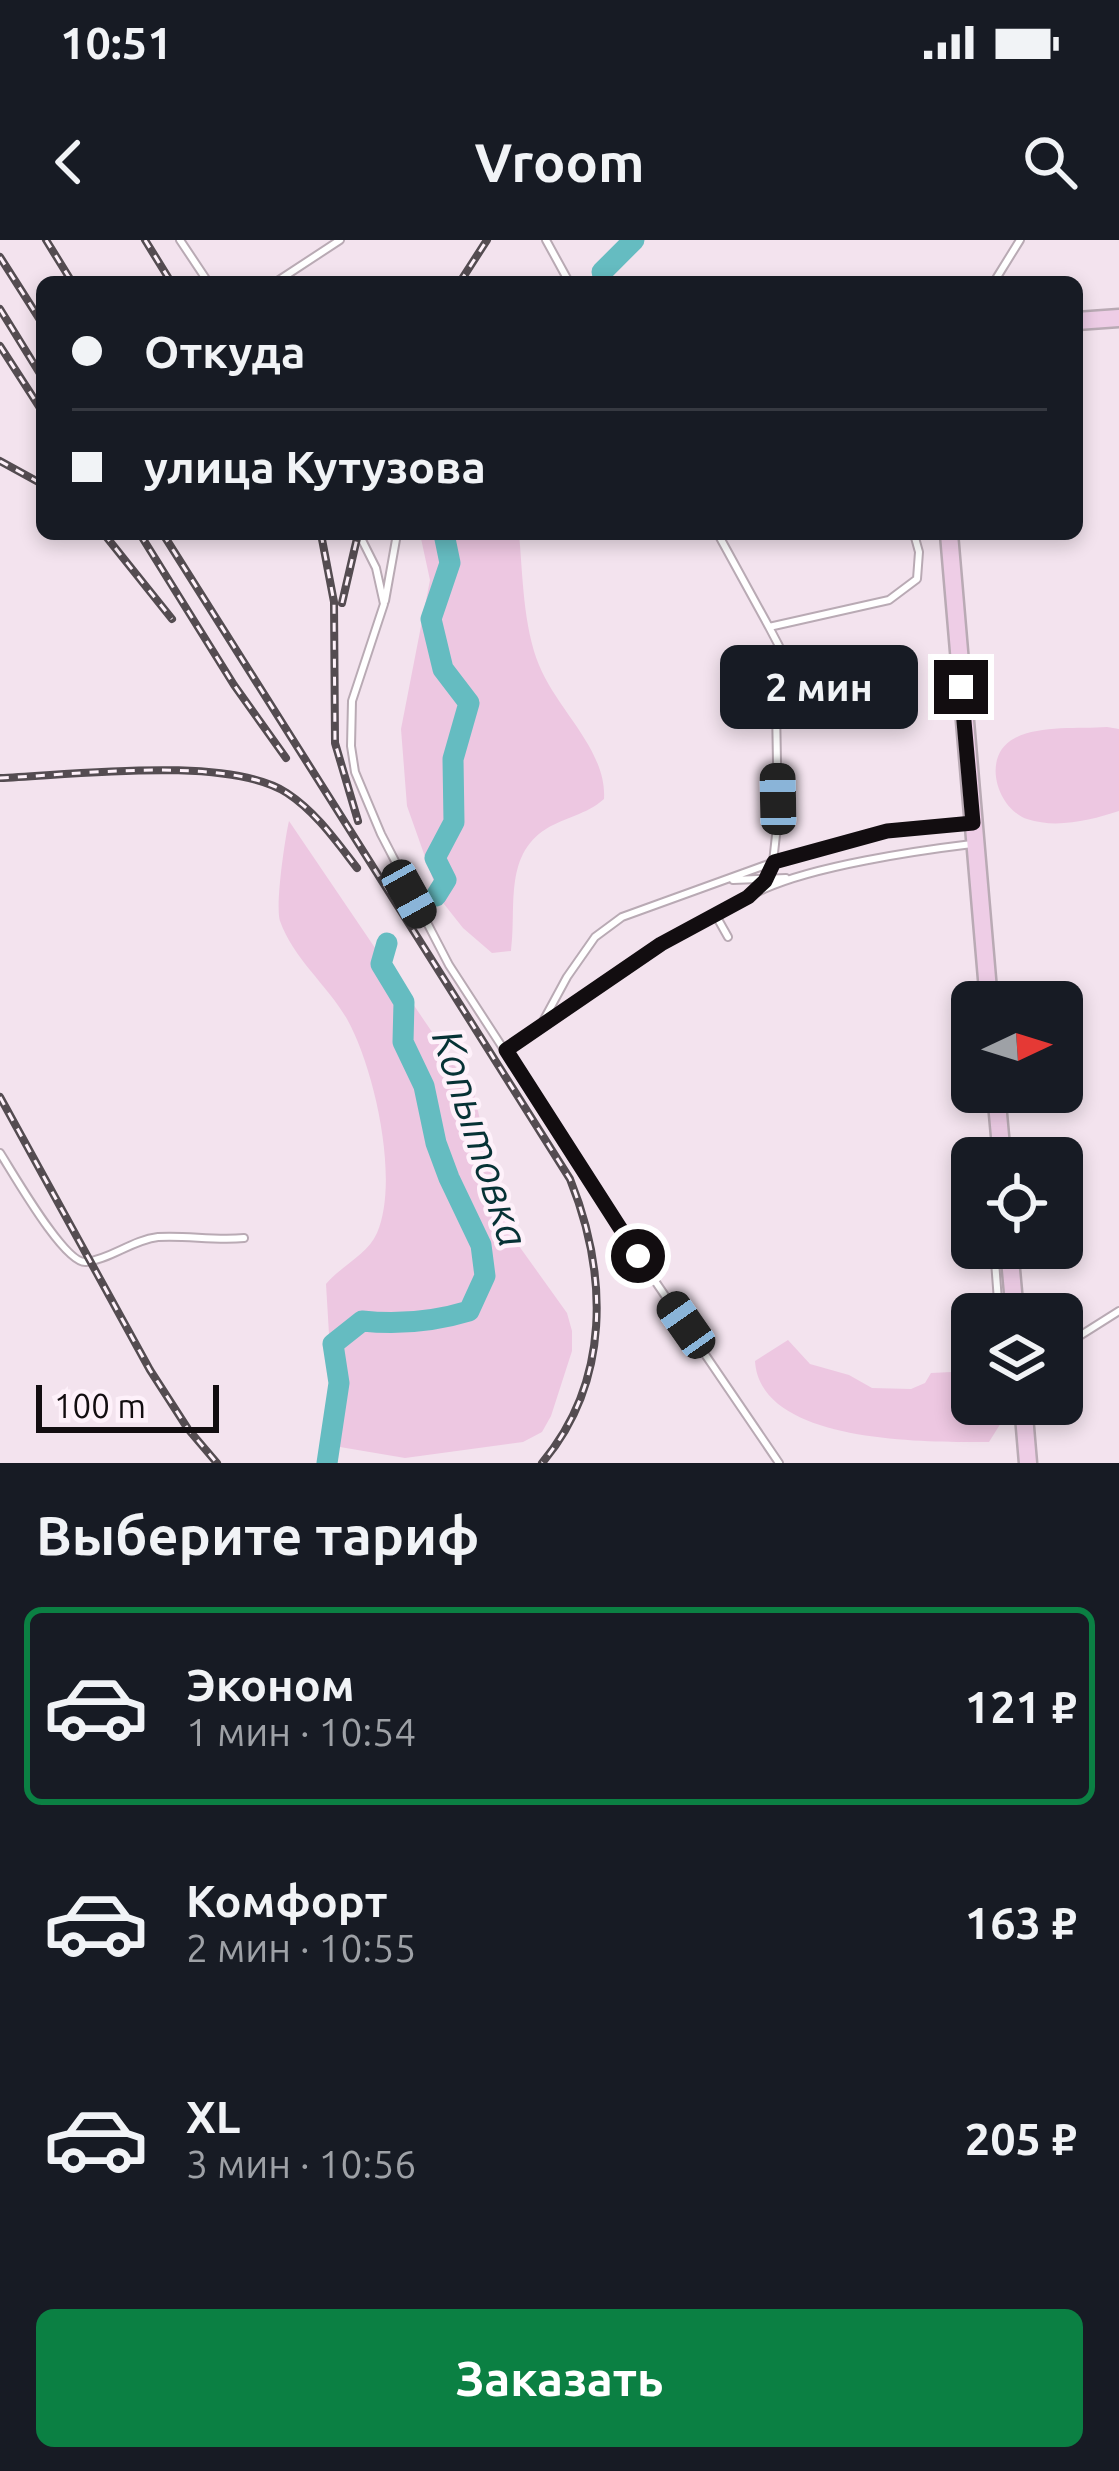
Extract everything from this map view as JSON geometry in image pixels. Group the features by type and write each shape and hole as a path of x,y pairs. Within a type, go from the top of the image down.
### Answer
{"street":[{"path":"1083,321 1119,318"},
{"path":"949,540 986,981"},
{"path":"1025,1425 1028,1463"}],"lane":[{"path":"180,240 204,276"},
{"path":"285,276 340,240"},
{"path":"546,240 566,276"},
{"path":"998,276 1020,240"},
{"path":"363,540 372,556 384,604"},
{"path":"396,540 384,604 352,701 356,772 409,894 638,1256 779,1463"},
{"path":"724,540 779,646 783,671 776,708 774,862 748,897"},
{"path":"769,627 889,600 917,579 916,540"},
{"path":"541,1024 567,976 603,929 631,913 774,862 887,831 973,823"},
{"path":"724,880 796,877 975,844"},
{"path":"506,1050 661,944 796,877"},
{"path":"715,914 728,937"},
{"path":"0,1153 63,1248 78,1262 159,1237 244,1238"},
{"path":"1083,1334 1119,1311"}],"shaded area":[{"path":"421,540 519,540 524,601 539,665 589,747 603,781 604,799 546,829 523,854 515,884 511,951 492,953 440,899 407,806 401,729 430,580"},
{"path":"1119,729 1119,811 1050,823 1027,819 1007,804 996,768 1004,746 1036,731"},
{"path":"289,821 474,1094 501,1209 519,1246 567,1313 572,1351 551,1416 542,1432 523,1442 405,1458 325,1440 332,1384 326,1284 377,1233 386,1184 385,1155 374,1094 357,1040 280,921"},
{"path":"788,1340 810,1364 849,1375 872,1388 911,1389 925,1383 931,1373 951,1372 951,1425 1000,1425 989,1442 890,1439 815,1424 785,1409 764,1389 755,1361"}],"waterway":[{"name":"Копытовка","path":"602,272 634,240"},
{"name":"Копытовка","path":"436,896 446,880 435,858 454,822 453,759 469,703 443,669 431,619 450,563 445,540"},
{"name":"Копытовка","path":"327,1463 339,1383 333,1344 362,1321 416,1322 469,1311 485,1276 481,1245 449,1178 424,1086 403,1042 404,1002 381,964 387,943"}],"railway":[{"path":"46,240 68,276"},
{"path":"145,240 167,276"},
{"path":"464,276 487,240"},
{"path":"0,257 36,314"},
{"path":"0,309 36,367"},
{"path":"0,346 36,402"},
{"path":"0,461 36,481"},
{"path":"109,540 172,619"},
{"path":"144,540 234,685 286,758"},
{"path":"167,540 570,1179 591,1252 596,1326 581,1397 542,1463"},
{"path":"322,540 334,602 335,743 358,821"},
{"path":"342,603 357,540"},
{"path":"0,778 149,770 228,774 261,781 307,809 357,868"},
{"path":"0,1097 150,1370 188,1429 217,1463"}],"route":[{"path":"638,1256 506,1050 661,944 748,897 765,881 774,862 887,831 973,823 961,687"}]}
